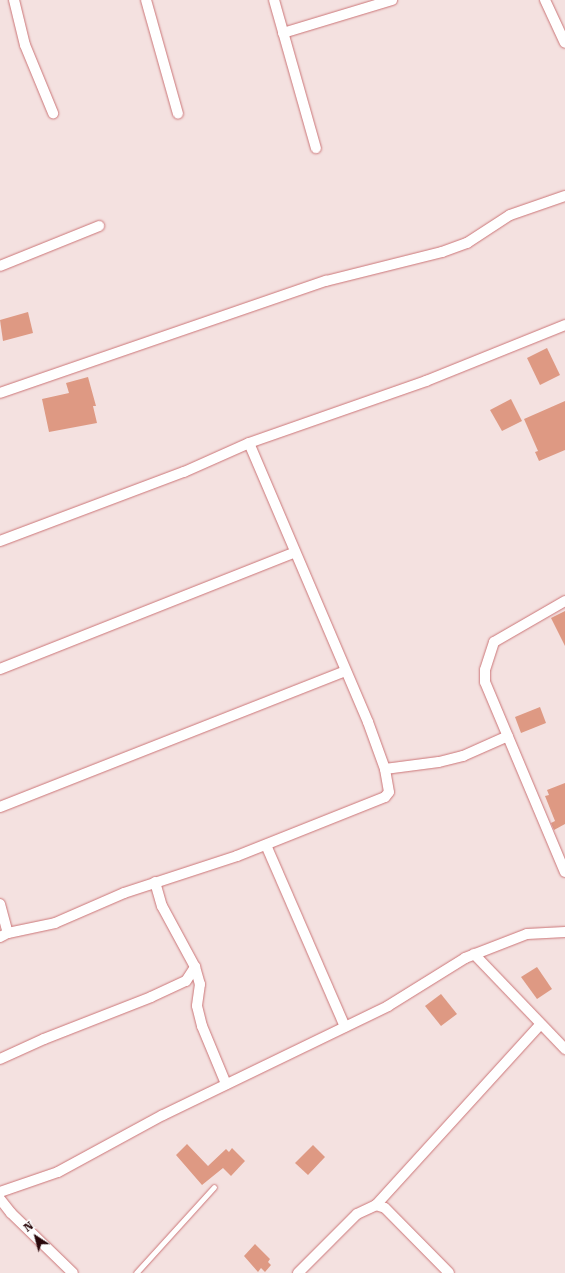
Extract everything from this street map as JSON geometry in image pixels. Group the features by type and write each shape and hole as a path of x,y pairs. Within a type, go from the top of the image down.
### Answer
{"street":[{"path":"14,0 25,45 53,113"},
{"path":"146,0 178,114"},
{"path":"274,0 316,148"},
{"path":"283,33 392,0"},
{"path":"545,0 565,43"},
{"path":"0,393 326,281 442,252 467,243 510,215 565,196"},
{"path":"0,266 99,226"},
{"path":"0,541 184,472 250,443 426,381 565,325"},
{"path":"0,904 4,935 55,924 155,882 266,845 385,797 389,792 385,769 250,443"},
{"path":"0,669 295,552"},
{"path":"565,601 494,642 484,670 485,682 565,872"},
{"path":"0,807 345,671"},
{"path":"385,769 439,762 463,756 508,736"},
{"path":"266,845 345,1027"},
{"path":"155,882 162,906 195,967 200,984 197,1006 202,1026 226,1084"},
{"path":"0,1192 58,1172 163,1115 388,1006 474,954 527,934 565,932"},
{"path":"474,954 565,1050"},
{"path":"0,1059 44,1039 151,997 186,981 195,967"},
{"path":"298,1273 357,1214 376,1205 540,1025"},
{"path":"0,1199 11,1213 73,1273"},
{"path":"376,1205 385,1208 448,1273"}],"lane":[{"path":"136,1273 214,1188"}],"building":[{"path":"28,312 33,333 3,341 0,320"},
{"path":"547,348 560,375 540,385 527,358"},
{"path":"88,377 96,406 93,406 97,423 49,432 42,399 69,393 66,383"},
{"path":"511,399 522,421 502,431 490,410"},
{"path":"565,401 565,450 539,461 535,452 538,451 524,419"},
{"path":"565,611 565,646 551,618"},
{"path":"540,707 546,723 521,733 515,717"},
{"path":"565,783 565,824 554,830 551,823 555,821 545,796 549,795 547,790"},
{"path":"537,967 552,989 537,999 521,977"},
{"path":"441,994 457,1014 441,1026 425,1006"},
{"path":"187,1144 208,1166 226,1149 229,1152 232,1148 245,1161 231,1176 223,1168 202,1185 176,1155"},
{"path":"313,1145 325,1157 308,1175 295,1163"},
{"path":"255,1244 270,1259 268,1262 271,1265 265,1272 261,1268 258,1272 244,1256"}]}
